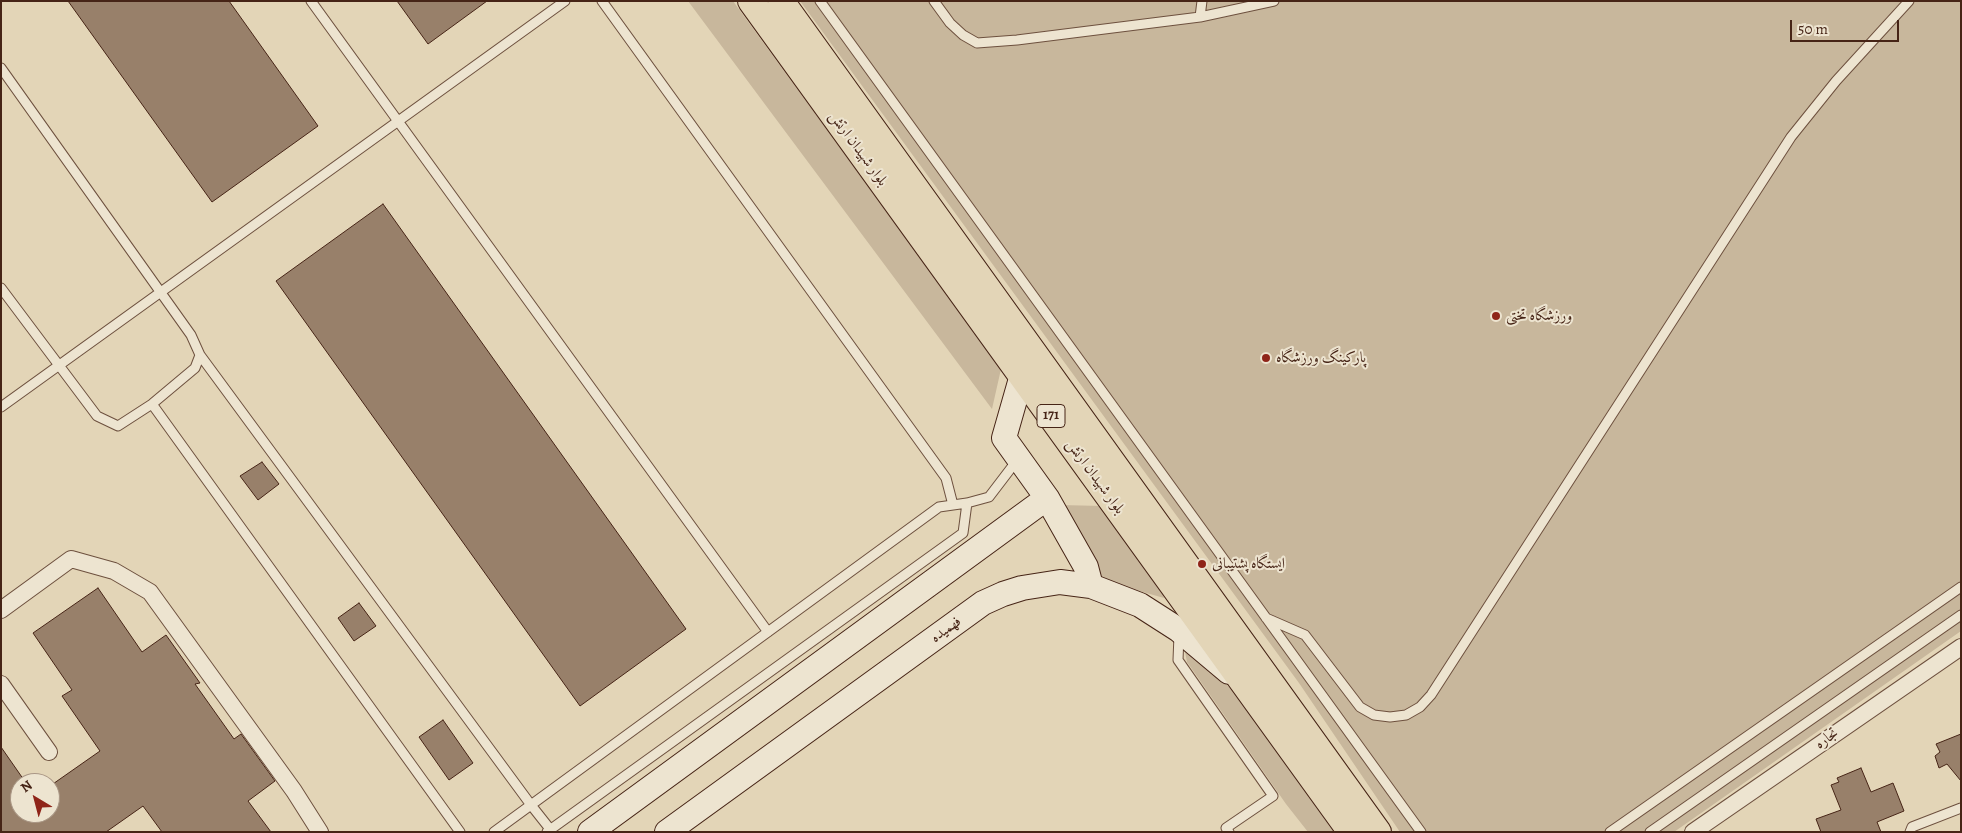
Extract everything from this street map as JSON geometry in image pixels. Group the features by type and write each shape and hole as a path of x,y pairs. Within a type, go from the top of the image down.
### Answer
{"main road":[{"name":"بلوار شهیدان ارتش","path":"751,1 1351,832"},
{"name":"بلوار شهیدان ارتش","path":"781,1 1378,832"},
{"path":"1022,375 1004,438 1047,498 1086,567 1091,586"},
{"path":"590,832 1047,498"},
{"name":"فهمیده","path":"667,832 983,603 1022,588 1060,582 1091,586 1140,605 1180,630 1246,687"}],"street":[{"path":"1,610 71,559 114,571 150,592 294,791 320,832"},
{"name":"تجاره","path":"1693,832 1961,647"},
{"path":"1,684 49,752"}],"lane":[{"path":"311,1 768,632"},
{"path":"1,407 60,367 565,1"},
{"path":"602,1 946,478 953,505"},
{"path":"820,1 1421,832"},
{"path":"934,1 950,24 963,35 977,43 1017,40 1200,17 1274,1"},
{"path":"1200,17 1202,1"},
{"path":"1266,618 1305,635 1360,707 1374,715 1390,718 1406,715 1420,707 1431,696 1791,137 1836,80 1909,1"},
{"path":"1,68 191,335 200,355 548,830 963,533 967,503"},
{"path":"1,288 97,416 118,426 152,404 196,368 200,355"},
{"path":"152,404 460,832"},
{"path":"494,832 939,507 967,503 988,497 1018,459"},
{"path":"1610,832 1961,587"},
{"path":"1650,832 1961,615"},
{"path":"1180,630 1178,660 1273,796 1226,828 1229,832"},
{"path":"1910,832 1912,827 1961,808"}],"shaded area":[{"path":"688,1 733,1 1001,369 992,409"},
{"name":"ورزشگاه تختی","path":"800,1 1961,1 1961,631 1674,832 1400,832 1299,683"},
{"path":"1059,505 1103,506 1161,583 1164,598 1097,579"},
{"path":"1183,641 1238,696 1338,832 1308,832 1286,804 1187,662"}],"building":[{"path":"68,1 229,1 318,126 212,202"},
{"path":"397,1 487,1 428,44"},
{"path":"383,204 686,629 580,706 276,281"},
{"path":"262,462 279,484 258,500 240,476"},
{"path":"98,588 142,652 166,635 200,683 195,684 234,739 241,734 275,781 248,801 271,832 162,832 143,806 106,832 1,832 1,747 19,773 10,773 10,823 60,823 60,779 100,751 62,696 72,690 33,633"},
{"path":"359,603 376,626 354,641 338,618"},
{"path":"443,720 473,763 449,780 419,737"},
{"path":"1961,734 1961,781 1947,764 1939,768 1935,756 1940,752 1936,744"},
{"path":"1861,768 1871,792 1893,783 1904,811 1877,822 1881,832 1821,832 1816,819 1841,810 1831,785 1839,782 1837,778"}],"place":[{"name":"ورزشگاه تختی","path":"1496,316"},
{"name":"پارکینگ ورزشگاه","path":"1266,358"},
{"name":"ایستگاه پشتیبانی","path":"1202,564"}]}
